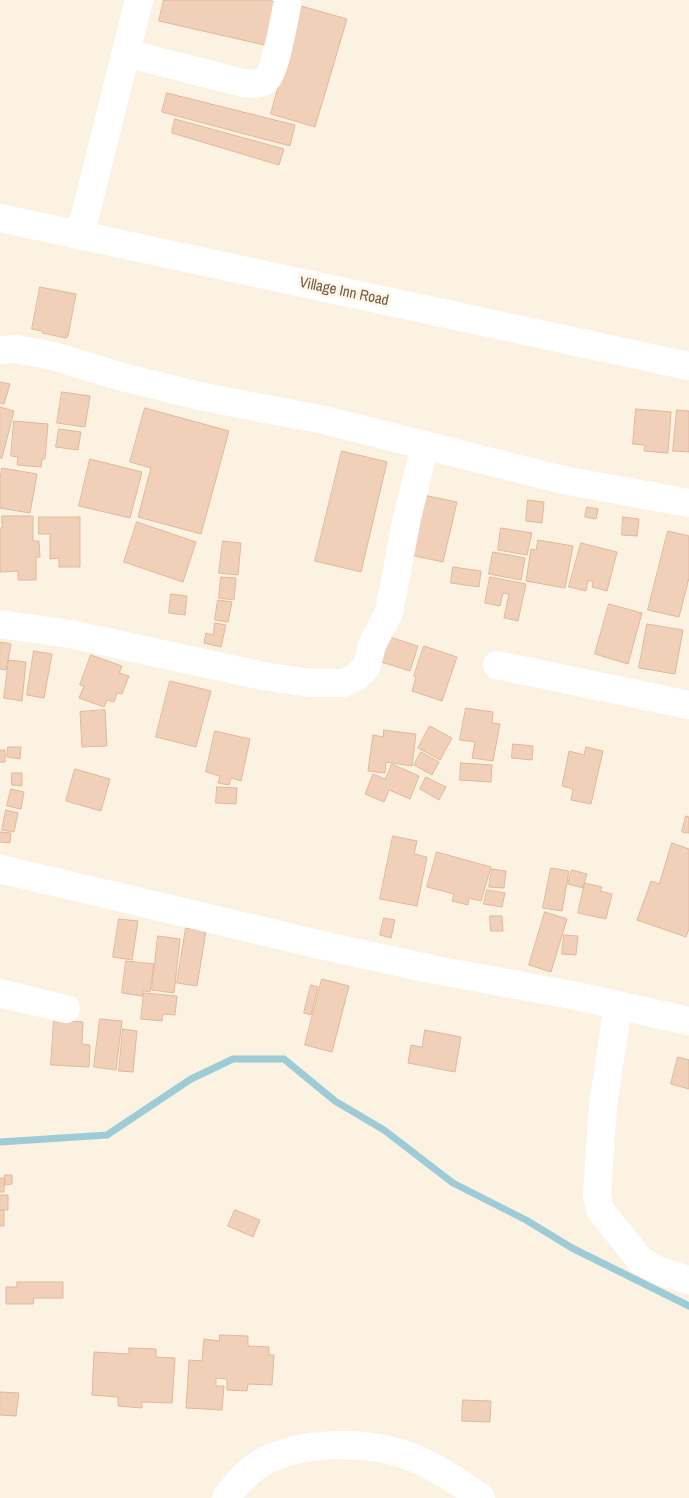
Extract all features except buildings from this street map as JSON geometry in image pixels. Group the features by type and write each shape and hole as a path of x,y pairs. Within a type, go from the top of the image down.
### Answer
{"street":[{"path":"80,236 139,0"},
{"path":"126,54 258,84 267,80 272,70 287,6"},
{"name":"Village Inn Road","path":"0,218 689,366"},
{"path":"0,350 16,349 53,356 126,378 199,396 324,420 563,480 689,502"},
{"path":"0,624 70,634 263,676 310,683 344,683 357,676 368,662 372,645 389,612 406,518 425,444"},
{"path":"497,665 689,706"},
{"path":"0,869 362,954 436,970 572,995 689,1021"},
{"path":"0,993 66,1009"},
{"path":"618,1006 603,1105 597,1195 600,1210 641,1260 659,1271 689,1280"},
{"path":"226,1498 249,1471 270,1458 305,1447 346,1445 382,1448 422,1461 481,1498"}],"waterway":[{"path":"0,1142 107,1135 191,1079 233,1059 284,1059 335,1101 384,1130 453,1183 526,1220 572,1248 689,1306"}]}
